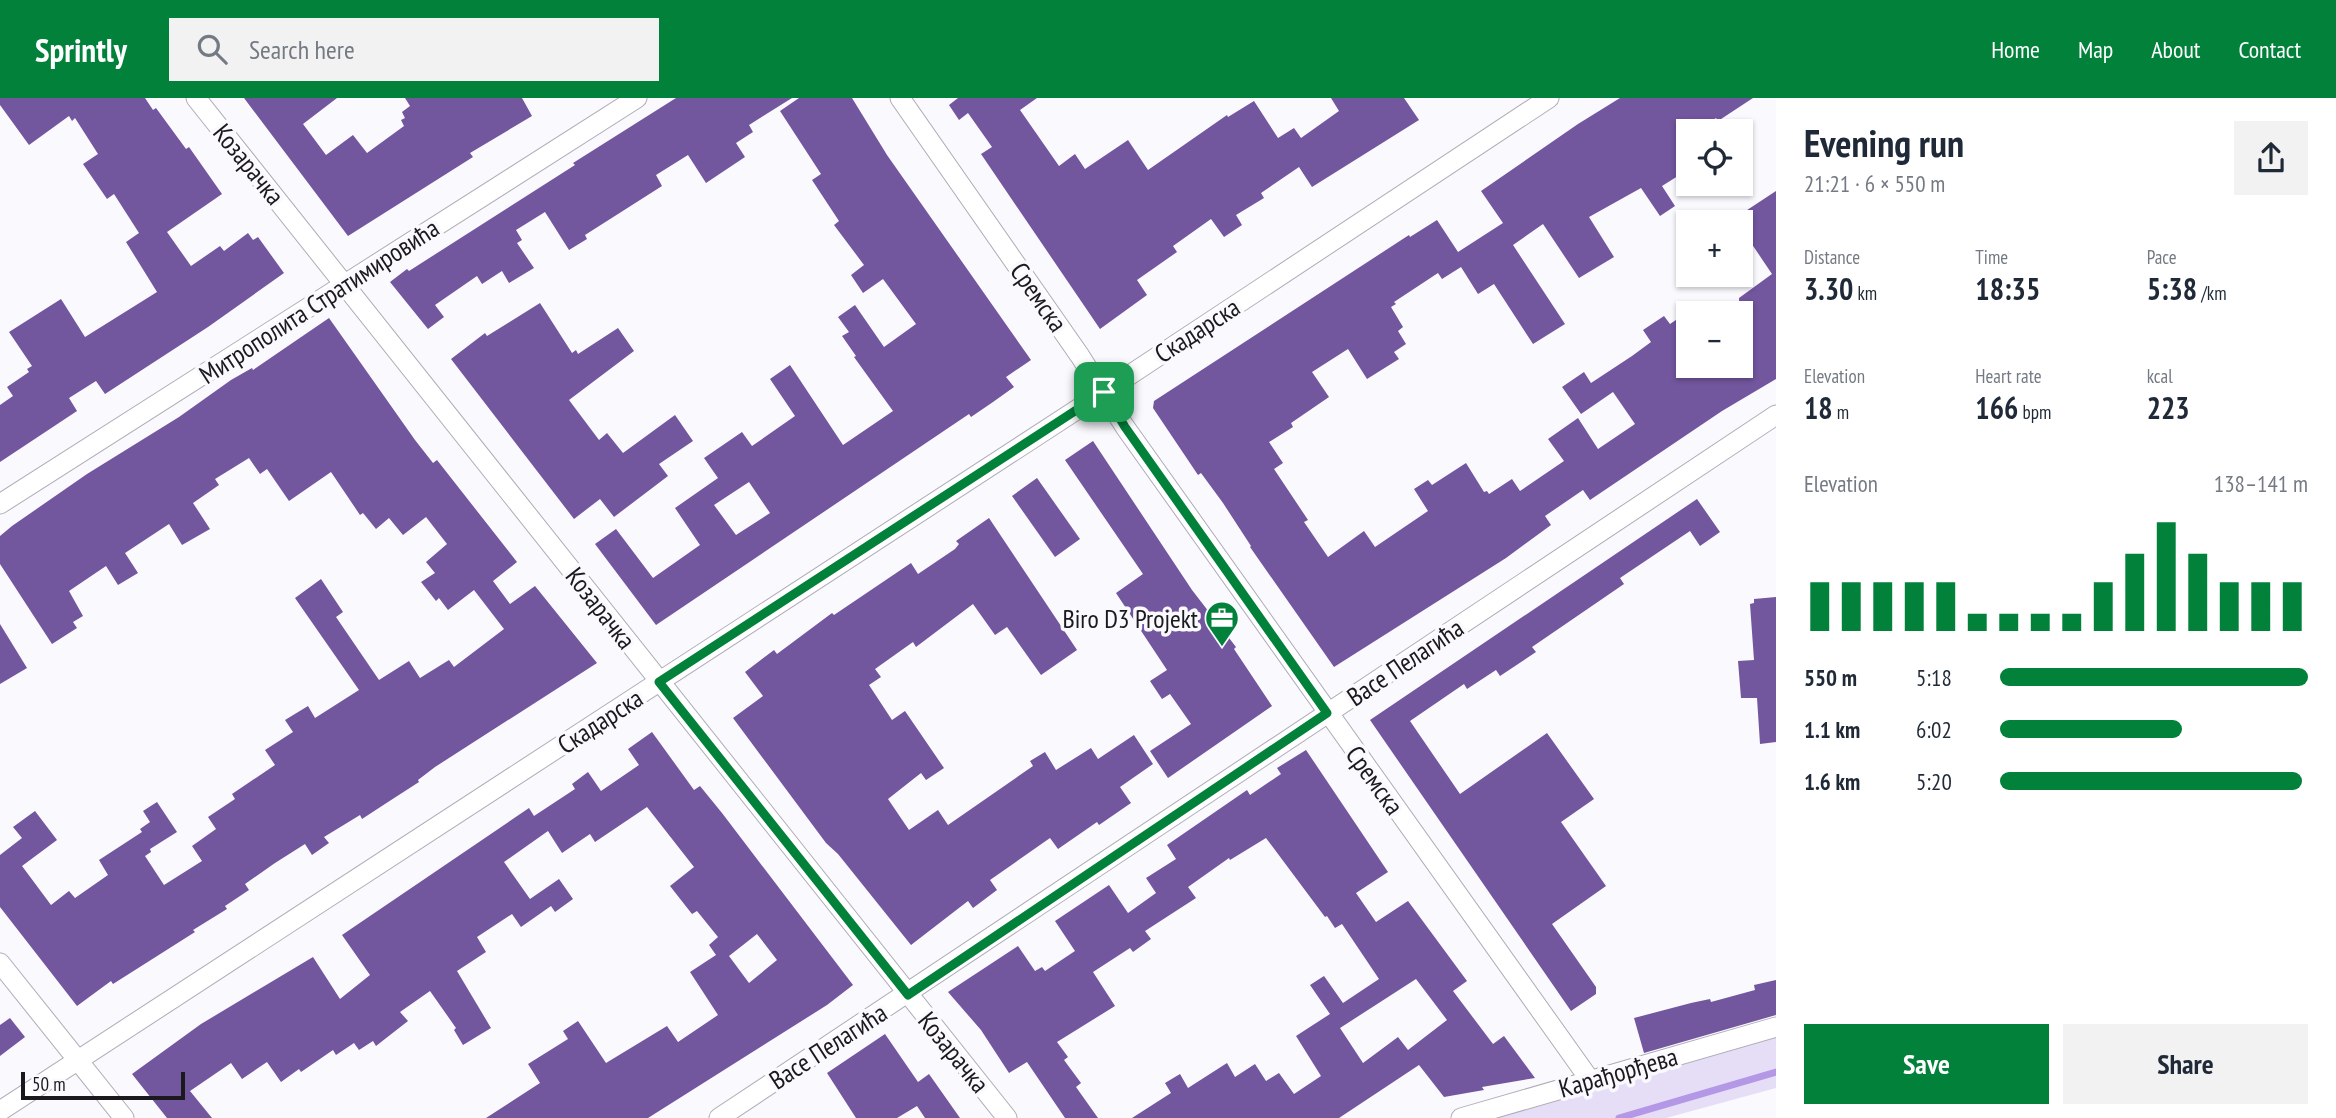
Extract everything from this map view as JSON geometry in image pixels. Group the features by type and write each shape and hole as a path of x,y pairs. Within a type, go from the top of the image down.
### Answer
{"street":[{"name":"Козарачка","path":"196,98 1007,1118"},
{"name":"Митрополита Стратимировића","path":"0,504 637,98"},
{"name":"Сремска","path":"900,98 1104,392 1125,427 1590,1080"},
{"name":"Скадарска","path":"0,1111 1104,392 1549,98"},
{"name":"Васе Пелагића","path":"719,1118 908,995 1776,415"},
{"path":"0,963 124,1118"},
{"name":"Карађорђева","path":"1461,1118 1776,1027"}],"shaded area":[{"path":"1776,1030 1776,1088 1666,1118 1473,1118"}],"building":[{"path":"0,98 145,98 153,110 156,108 186,149 189,147 222,194 167,232 191,266 220,246 224,251 248,233 253,240 258,237 284,273 208,327 105,394 96,381 69,398 77,411 0,462 0,405 13,396 7,387 29,372 27,369 32,366 9,332 61,299 85,337 157,292 126,242 139,233 114,194 107,199 83,164 98,154 75,118 72,121 69,116 29,145 0,105"},
{"path":"244,98 337,98 303,124 326,155 353,135 367,153 404,126 401,120 405,118 402,112 410,106 405,98 522,98 532,116 470,153 473,157 348,236"},
{"path":"676,98 792,98 749,125 753,132 736,143 745,157 706,183 688,155 656,175 662,186 585,235 587,239 569,250 545,212 516,230 522,240 517,243 534,268 509,283 502,271 482,284 477,276 435,305 444,317 428,329 390,282 407,269 409,271"},
{"path":"799,98 852,98 887,155 1031,360 1006,377 1014,387 993,402 971,417 969,414 656,625 595,544 616,529 653,578 700,545 675,508 718,478 704,458 742,432 752,446 795,416 770,379 790,365 843,445 893,411 854,357 856,356 842,336 849,332 838,317 855,305 884,347 916,324 883,279 863,293 851,275 864,265 834,225 839,221 812,180 821,174 780,111","holes":["749,482 770,513 736,535 714,505"]},
{"path":"958,98 1037,98 1020,110 1059,166 1075,154 1085,169 1128,140 1148,170 1227,115 1228,117 1254,101 1278,138 1294,128 1301,138 1339,111 1331,98 1404,98 1419,120 1312,187 1299,167 1261,193 1264,198 1236,215 1242,225 1224,237 1211,219 1173,246 1177,252 1137,280 1147,295 1100,329 981,154 992,147 968,113 959,120 949,105"},
{"path":"1620,98 1753,98 1721,119 1676,119 1676,177 1662,186 1675,206 1660,216 1641,188 1589,217 1614,257 1579,278 1543,224 1513,245 1565,324 1533,344 1494,284 1478,294 1461,267 1442,279 1438,273 1394,302 1396,304 1391,307 1403,327 1398,331 1406,344 1394,352 1399,359 1367,379 1348,349 1312,372 1329,397 1291,423 1293,427 1269,442 1283,463 1274,469 1308,520 1304,522 1328,557 1364,531 1375,547 1428,511 1414,489 1428,480 1432,485 1466,463 1484,492 1489,494 1512,479 1520,491 1564,461 1548,439 1578,418 1598,449 1635,424 1613,392 1581,414 1562,387 1584,372 1591,383 1632,356 1651,342 1643,330 1664,316 1670,324 1676,320 1676,378 1753,378 1753,301 1739,301 1739,298 1772,274 1753,246 1753,210 1747,210 1776,191 1776,379 1722,411 1590,500 1583,490 1545,516 1551,525 1506,558 1334,667 1250,547 1223,503 1201,473 1198,475 1153,408 1154,401 1409,235 1410,237 1437,220 1458,252 1503,223 1481,191"},
{"path":"540,303 572,353 576,350 578,354 618,328 634,351 569,400 599,440 607,433 623,453 675,415 693,441 659,464 668,476 614,517 600,499 574,519 451,359 485,333 487,336"},
{"path":"329,318 415,440 433,463 437,460 517,562 493,581 510,604 535,586 597,663 435,767 418,780 419,782 362,819 360,815 324,837 329,843 312,855 305,844 275,863 245,884 249,890 225,906 227,909 113,984 111,981 77,1006 0,907 0,855 22,838 13,827 35,811 57,840 22,866 51,905 69,891 75,898 108,875 99,860 142,832 140,829 150,822 143,811 157,802 177,832 150,849 151,852 145,856 164,885 202,861 192,846 216,829 208,817 235,799 232,794 275,765 265,750 293,732 285,720 308,706 315,718 359,690 295,598 321,579 343,612 336,617 379,680 409,661 420,678 449,660 454,667 504,629 474,590 448,610 439,598 436,601 421,582 435,573 426,562 447,544 426,517 403,535 389,518 376,529 363,513 360,515 331,472 289,501 267,469 260,474 249,458 215,479 219,485 193,503 210,529 182,545 169,524 125,553 138,573 118,585 106,566 69,591 83,616 73,622 77,628 52,644 0,564 0,536 12,526 87,474 179,417 231,380 252,368 253,370"},
{"path":"1093,441 1192,590 1236,647 1234,649 1272,706 1168,778 1150,751 1191,724 1170,694 1162,699 1150,681 1167,670 1116,593 1143,574 1065,460"},
{"path":"1037,478 1080,539 1055,557 1012,496"},
{"path":"1697,499 1720,532 1700,546 1690,531 1620,578 1624,584 1532,647 1536,652 1500,676 1496,670 1467,689 1464,684 1410,721 1460,794 1547,733 1594,799 1561,822 1606,886 1552,924 1596,987 1596,994 1571,1011 1370,720"},
{"path":"989,518 1077,650 1041,675 1007,627 995,635 973,604 916,647 913,642 875,669 881,677 869,685 892,720 905,711 944,768 926,780 921,773 888,799 909,830 938,810 948,825 1033,766 1030,761 1045,752 1056,770 1091,748 1098,759 1134,735 1153,764 1120,787 1131,803 1058,849 1050,838 990,880 997,890 973,908 968,901 911,945 838,854 826,843 733,718 763,696 745,672 774,650 777,654 832,613 834,615 911,563 918,574 955,549 959,544 956,541"},
{"path":"1776,597 1776,742 1760,744 1757,698 1741,698 1738,661 1754,660 1750,604 1754,603 1754,599"},
{"path":"0,624 27,668 0,684"},
{"path":"652,732 694,790 700,786 722,813 853,985 827,1005 648,1118 486,1118 540,1083 528,1064 568,1039 563,1031 578,1021 606,1063 667,1026 678,1042 718,1015 690,972 716,955 709,945 718,937 697,911 692,914 670,886 694,867 647,807 595,842 590,834 562,853 548,831 504,862 530,899 559,879 573,899 555,912 551,906 521,927 512,914 477,937 486,952 457,971 491,1028 463,1045 454,1030 456,1028 430,991 400,1012 408,1021 376,1046 373,1041 359,1050 354,1043 336,1055 333,1050 281,1082 267,1062 242,1079 231,1063 190,1091 212,1118 167,1118 132,1074 201,1024 313,957 340,999 370,975 342,935 529,808 534,816 575,789 572,784 588,772 601,791 639,765 628,749","holes":["757,934 777,960 749,983 729,956"]},
{"path":"1306,750 1388,872 1356,893 1376,922 1408,901 1467,981 1453,991 1493,1044 1504,1036 1535,1078 1444,1097 1419,1065 1339,1118 1132,1118 1171,1093 1165,1083 1180,1074 1188,1088 1227,1063 1235,1077 1255,1064 1266,1081 1279,1073 1294,1094 1321,1076 1296,1036 1330,1014 1310,985 1324,976 1343,1003 1379,979 1342,924 1335,928 1327,916 1325,917 1266,838 1230,860 1229,858 1188,887 1196,898 1145,931 1151,939 1133,952 1130,948 1093,972 1115,1006 1057,1042 1068,1057 1064,1060 1081,1083 1076,1087 1098,1118 1065,1118 1027,1062 1009,1073 981,1030 948,992 1018,946 1035,971 1042,967 1045,971 1075,951 1055,921 1109,885 1128,913 1156,893 1146,878 1176,859 1167,845 1247,790 1250,795 1281,774 1277,768","holes":["1416,979 1447,1020 1408,1050 1398,1037 1363,1063 1340,1028"]},
{"path":"1776,980 1776,1015 1644,1053 1634,1018 1710,999 1711,1002 1755,990 1754,985"},
{"path":"10,1018 25,1037 0,1056 0,1025"},
{"path":"885,1034 918,1082 929,1074 960,1118 925,1118 917,1106 897,1118 856,1118 827,1073"}],"waterway":[{"path":"1619,1118 1776,1072"}],"place":[{"name":"Biro D3 Projekt","path":"1222,648"}],"route":[{"path":"1104,392 1125,427 1327,713 908,995 659,682 1104,392"}]}
